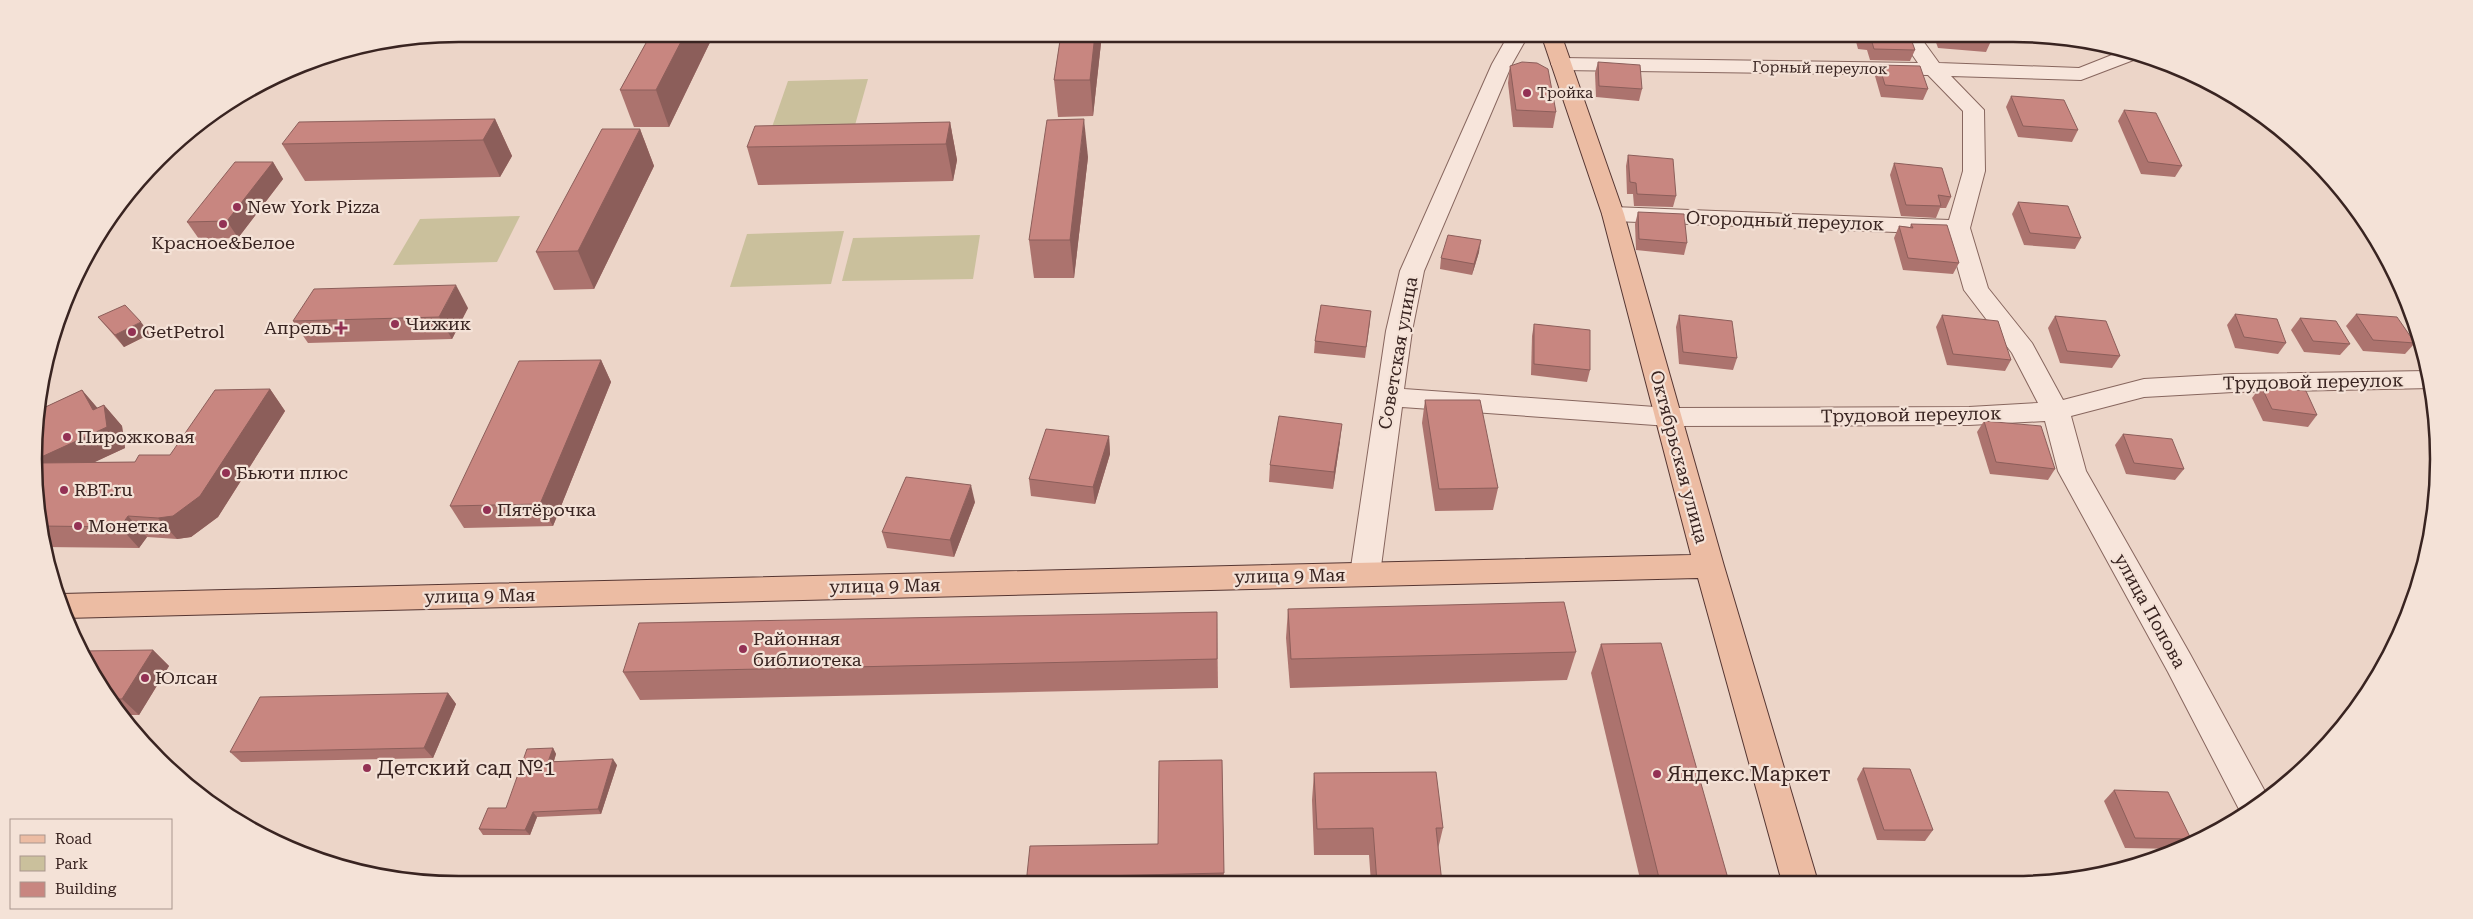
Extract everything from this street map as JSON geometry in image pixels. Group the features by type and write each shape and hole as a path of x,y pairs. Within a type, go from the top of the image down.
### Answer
{"main road":[{"name":"Октябрьская улица","path":"1554,42 1613,214 1708,566 1798,876"},
{"name":"улица 9 Мая","path":"69,606 1708,566"}],"street":[{"name":"Советская улица","path":"1365,574 1399,331 1412,271 1502,64 1514,42"},
{"path":"1913,42 1932,69 1974,110 1974,171 1958,228"},
{"name":"Горный переулок","path":"1561,64 1932,69 2081,74 2124,58"},
{"name":"Огородный переулок","path":"1613,214 1958,228"},
{"name":"улица Попова","path":"1958,228 1976,290 2023,348 2056,411 2072,471 2179,663 2252,801"},
{"name":"Трудовой переулок","path":"1389,398 1669,417 1969,416 2056,411 2144,388 2233,383 2422,380"}],"green space":[{"path":"868,79 855,125 772,127 788,81"},
{"path":"520,216 497,262 393,265 420,219"},
{"path":"844,231 831,284 730,287 747,234"},
{"path":"980,235 973,279 842,281 853,238"}],"building":[{"path":"647,42 681,42 656,90 620,90"},
{"path":"1060,42 1094,42 1090,80 1054,80"},
{"path":"1872,42 1912,42 1915,50 1874,49"},
{"path":"1522,62 1537,63 1548,69 1556,112 1516,110 1510,66"},
{"path":"1598,62 1640,65 1642,89 1599,86"},
{"path":"1879,65 1920,66 1928,89 1885,85"},
{"path":"2011,96 2064,100 2078,130 2023,126"},
{"path":"2124,110 2156,113 2182,166 2148,162"},
{"path":"495,119 483,140 282,144 299,122"},
{"path":"1084,119 1070,240 1029,240 1047,120"},
{"path":"950,122 946,144 747,147 755,126"},
{"path":"602,129 640,129 578,251 536,252"},
{"path":"1628,155 1673,159 1676,196 1637,194 1636,183 1630,182"},
{"path":"235,162 273,162 227,221 187,222"},
{"path":"1894,163 1942,168 1951,197 1938,195 1941,206 1906,205"},
{"path":"2018,202 2068,206 2081,238 2030,233"},
{"path":"1638,212 1684,214 1687,243 1639,239"},
{"path":"1911,224 1947,225 1959,263 1908,258 1899,226 1913,228"},
{"path":"1448,235 1481,240 1474,264 1441,258"},
{"path":"456,285 439,317 293,321 314,289"},
{"path":"125,305 141,322 115,335 98,317"},
{"path":"1321,305 1371,311 1366,347 1315,341"},
{"path":"2235,314 2277,319 2286,343 2244,337"},
{"path":"2356,314 2397,317 2413,343 2373,340"},
{"path":"1679,315 1732,321 1737,358 1683,352"},
{"path":"1942,315 1998,321 2011,360 1953,354"},
{"path":"2055,316 2106,321 2120,356 2067,351"},
{"path":"2300,318 2336,321 2350,344 2313,341"},
{"path":"1534,324 1590,330 1590,370 1534,364"},
{"path":"601,360 540,504 450,506 519,361"},
{"path":"2261,386 2306,391 2317,415 2272,409"},
{"path":"270,389 200,496 173,516 158,518 128,516 120,527 48,526 42,463 135,462 139,455 170,455 215,390"},
{"path":"82,390 93,410 104,405 107,427 42,457 46,407"},
{"path":"1425,400 1480,400 1498,488 1439,489"},
{"path":"1279,416 1342,424 1334,472 1270,465"},
{"path":"1984,421 2041,426 2055,469 1996,462"},
{"path":"1046,429 1109,436 1093,487 1029,479"},
{"path":"2123,434 2172,439 2184,469 2134,463"},
{"path":"906,477 971,485 950,540 882,532"},
{"path":"1564,602 1576,652 1291,659 1288,609"},
{"path":"1217,612 1217,659 623,672 639,623"},
{"path":"1661,643 1727,876 1659,876 1601,644"},
{"path":"153,650 122,699 119,699 113,691 89,651"},
{"path":"448,693 424,748 230,752 260,697"},
{"path":"553,748 548,762 613,759 598,809 533,812 525,830 479,829 488,808 506,808 527,749"},
{"path":"1222,760 1224,873 1027,876 1030,846 1158,844 1159,761"},
{"path":"1863,768 1910,769 1933,830 1884,830"},
{"path":"1436,772 1443,828 1436,828 1441,876 1376,876 1373,828 1317,829 1314,773"},
{"path":"2114,790 2168,792 2190,837 2186,839 2135,838"}],"place":[{"name":"Тройка","path":"1527,93"},
{"name":"New York Pizza","path":"237,207"},
{"name":"Красное&Белое","path":"223,224"},
{"name":"Чижик","path":"395,324"},
{"name":"Апрель","path":"341,328"},
{"name":"GetPetrol","path":"132,332"},
{"name":"Пирожковая","path":"67,437"},
{"name":"Бьюти плюс","path":"226,473"},
{"name":"RBT.ru","path":"64,490"},
{"name":"Пятёрочка","path":"487,510"},
{"name":"Монетка","path":"78,526"},
{"name":"Районная библиотека","path":"743,649"},
{"name":"Юлсан","path":"145,678"},
{"name":"Детский сад №1","path":"367,768"},
{"name":"Яндекс.Маркет","path":"1657,774"}]}
